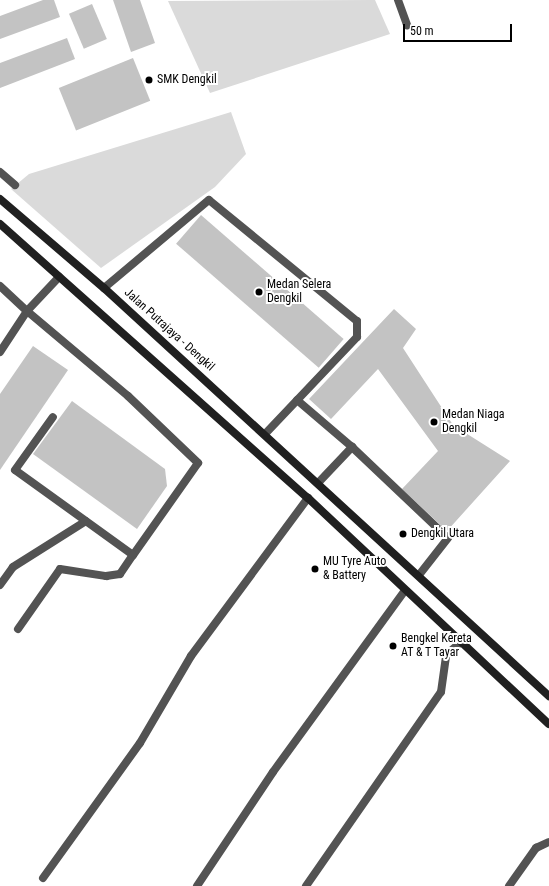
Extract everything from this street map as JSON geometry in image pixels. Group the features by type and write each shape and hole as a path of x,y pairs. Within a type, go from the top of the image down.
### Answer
{"main road":[{"name":"Jalan Putrajaya - Dengkil","path":"0,199 104,288 549,696"},
{"path":"0,224 308,498 404,592 549,724"}],"street":[{"path":"398,0 408,25"},
{"path":"0,172 15,185"},
{"path":"104,288 209,200 357,321 357,337 265,434"},
{"path":"0,352 27,311 59,277"},
{"path":"0,286 27,311 128,396 198,463 120,574 106,576 60,569 18,629"},
{"path":"297,400 352,447 448,538 418,575"},
{"path":"53,417 15,470 133,555"},
{"path":"318,483 352,447"},
{"path":"43,878 140,743 191,656 308,498"},
{"path":"0,585 14,567 86,521"},
{"path":"197,886 273,772 404,592"},
{"path":"306,886 441,692 446,655 460,643"},
{"path":"509,886 536,848 549,842"}],"shaded area":[{"path":"375,0 390,34 210,93 168,1"},
{"path":"231,112 246,154 215,187 101,268 11,189 29,174"}],"building":[{"path":"43,0 54,0 60,17 0,39 0,16"},
{"path":"113,0 140,0 155,43 131,52"},
{"path":"92,4 107,39 84,49 69,14"},
{"path":"67,38 75,59 0,88 0,63"},
{"path":"133,58 150,101 76,131 59,88"},
{"name":"Medan Selera Dengkil","path":"201,215 344,339 319,368 176,244"},
{"name":"Medan Niaga Dengkil","path":"394,309 416,329 403,348 453,425 510,461 447,531 402,489 438,451 378,369 331,419 309,399"},
{"path":"33,346 68,370 0,470 0,394"},
{"path":"72,401 165,469 167,486 137,529 33,454"}],"place":[{"name":"SMK Dengkil","path":"149,80"},
{"name":"Medan Selera Dengkil","path":"259,292"},
{"name":"Medan Niaga Dengkil","path":"434,422"},
{"name":"Dengkil Utara","path":"403,534"},
{"name":"MU Tyre Auto & Battery","path":"315,569"},
{"name":"Bengkel Kereta AT & T Tayar","path":"393,646"}]}
